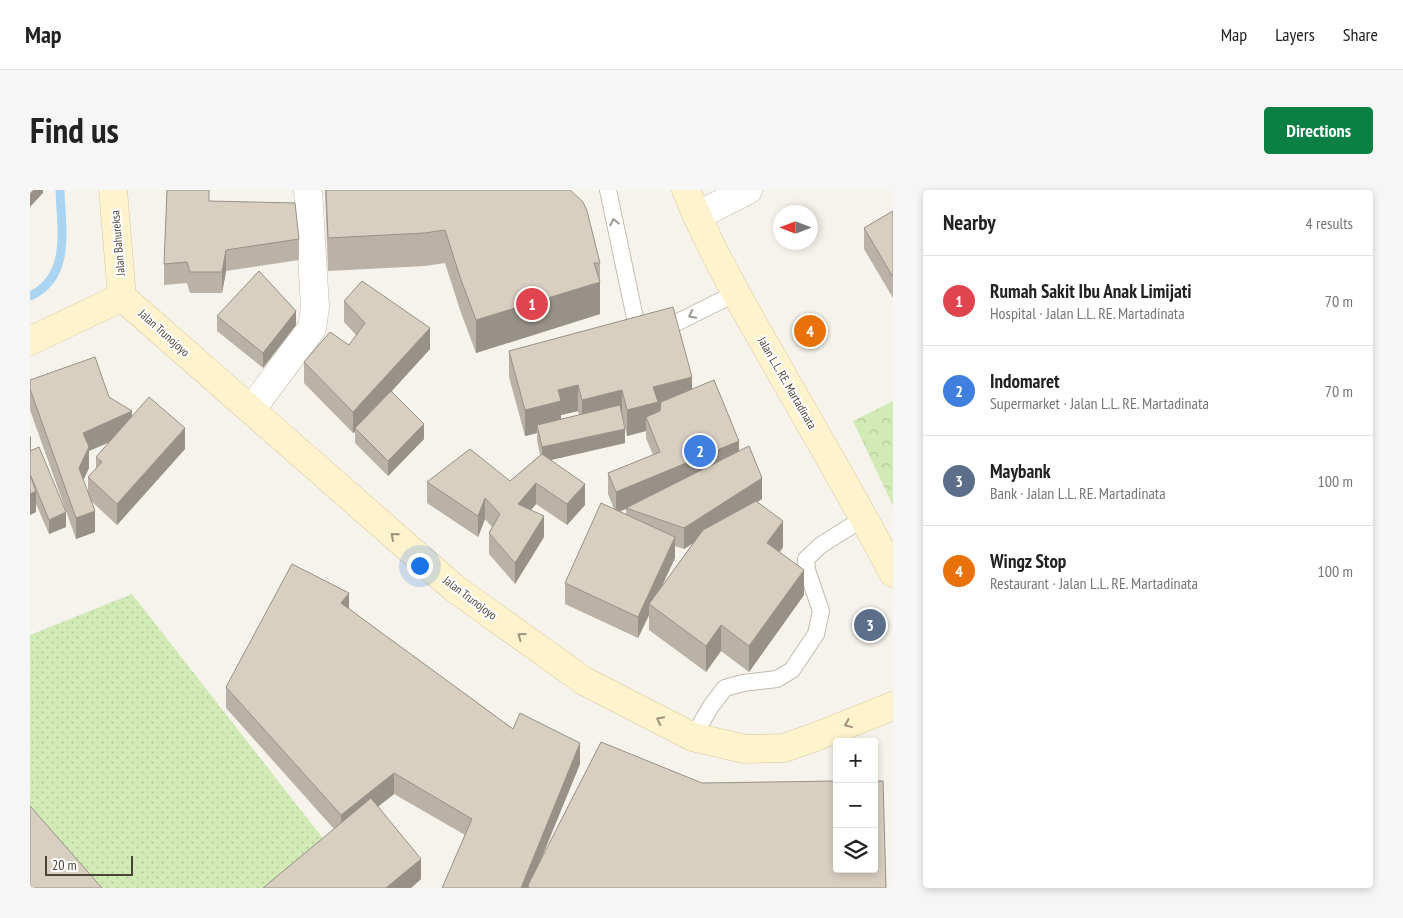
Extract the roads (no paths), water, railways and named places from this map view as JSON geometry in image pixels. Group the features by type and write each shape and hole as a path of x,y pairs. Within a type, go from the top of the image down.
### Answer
{"street":[{"name":"Jalan Bahureksa","path":"113,190 122,297"},
{"path":"251,410 312,328 315,307 308,190"},
{"name":"Jalan L.L. RE. Martadinata","path":"686,190 736,293 864,518 893,574"},
{"path":"697,216 748,190"},
{"path":"30,341 122,297"},
{"name":"Jalan Trunojoyo","path":"122,297 454,588 584,681 693,737 745,749 784,748 815,738 893,706"}],"lane":[{"path":"608,190 635,318 646,328 662,330 736,293"},
{"path":"693,737 724,688 743,683 776,679 792,670 816,634 821,611 807,570 806,559 821,545 864,518"}],"waterway":[{"path":"30,296 43,288 53,277 58,264 62,235 60,190"}],"place":[{"name":"Rumah Sakit Ibu Anak Limijati","path":"532,304"},
{"name":"Wingz Stop","path":"810,331"},
{"name":"Indomaret","path":"700,451"},
{"name":"Maybank","path":"870,625"}]}
